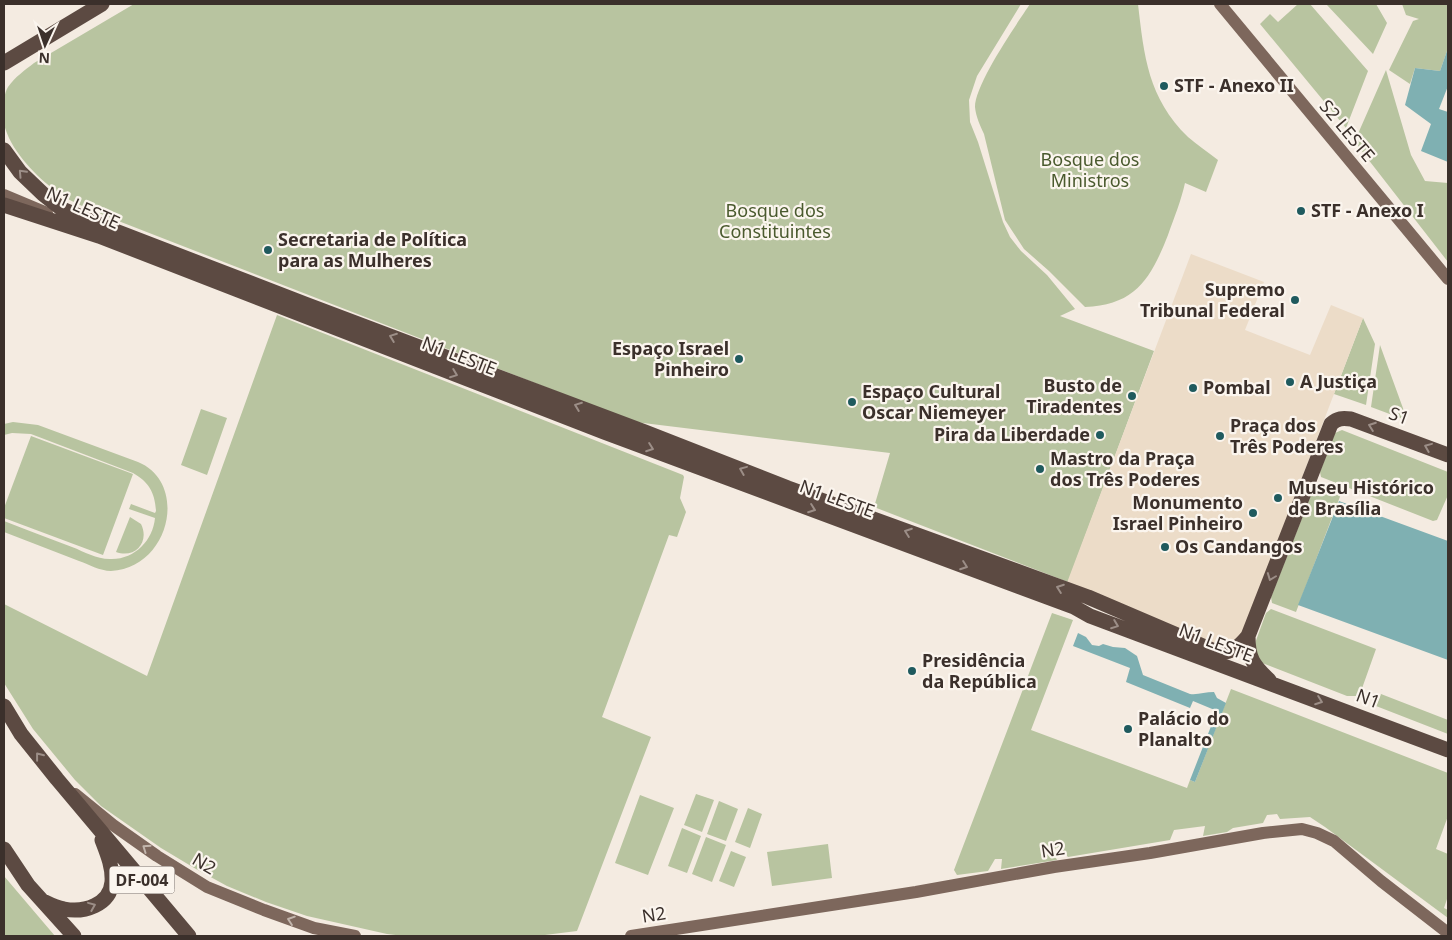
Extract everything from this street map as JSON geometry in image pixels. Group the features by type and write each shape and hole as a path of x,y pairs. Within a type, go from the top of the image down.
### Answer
{"highway":[{"path":"4,63 102,4"},
{"path":"4,75 20,53"},
{"path":"4,150 20,172 50,199 62,209 102,232"},
{"path":"4,205 102,232"},
{"name":"N1 LESTE","path":"102,232 305,304 638,429 788,488 1088,597 1219,653 1229,653 1238,648 1248,636"},
{"name":"N1 LESTE","path":"102,232 596,428 1074,607 1090,616 1273,684"},
{"name":"S1","path":"1248,636 1326,433 1336,419 1351,419 1448,456"},
{"path":"1248,636 1251,660 1273,684"},
{"name":"N1","path":"1273,684 1448,750"},
{"name":"DF-004","path":"4,706 21,734 57,779 189,936"},
{"path":"45,902 63,909 80,910 94,906 105,898 111,888 112,873 108,855 98,828"},
{"path":"4,849 28,885 74,936"}],"main road":[{"name":"S2 LESTE","path":"1220,4 1448,279"},
{"name":"N1 LESTE","path":"4,195 102,232"},
{"name":"N2","path":"57,779 113,825 157,856 207,887 314,928 355,936"},
{"name":"N2","path":"631,936 906,893 1286,829 1302,829 1317,833 1334,841 1381,881 1448,933"}],"green space":[{"name":"Bosque dos Constituintes","path":"134,4 1021,4 977,76 969,100 970,122 1003,222 1010,237 1021,251 1047,275 1075,309 1060,316 1154,351 1068,582 874,507 890,453 635,422 121,222 59,194 23,160 11,142 4,122 6,92 14,80 34,63"},
{"name":"Bosque dos Ministros","path":"1030,4 1138,4 1150,75 1164,107 1188,137 1218,160 1206,192 1185,183 1168,235 1148,276 1129,295 1103,305 1085,307 1024,249 1005,220 984,134 976,114 977,97 982,84 997,55"},
{"path":"1298,4 1310,4 1368,71 1346,128 1260,24 1270,14 1278,22"},
{"path":"1326,4 1376,4 1387,23 1373,54"},
{"path":"1402,4 1448,4 1448,48 1440,71 1415,68 1410,84 1389,70 1413,21 1419,19 1406,15"},
{"path":"1386,70 1411,155 1425,181 1448,183 1448,262 1357,145 1357,136"},
{"path":"277,315 684,477 680,498 686,512 677,537 669,535 602,717 651,737 577,931 537,936 404,936 387,934 307,916 227,886 161,848 101,806 75,780 33,729 4,683 4,604 147,676"},
{"path":"1363,318 1375,344 1366,405 1334,394"},
{"path":"1380,345 1404,411 1403,419 1371,407"},
{"path":"201,409 227,418 207,475 181,465"},
{"path":"13,422 38,425 138,462 154,473 164,487 167,505 166,523 159,541 147,556 131,566 107,571 4,532 4,521 97,557 107,559 120,558 128,556 141,547 147,541 154,526 155,518 129,509 131,504 155,513 156,511 153,493 143,480 133,473 31,434 12,433 4,435 4,424"},
{"path":"1342,430 1448,472 1448,495 1437,520 1433,521 1321,477 1320,472 1335,433"},
{"path":"31,436 133,474 103,555 4,518 4,508"},
{"path":"1319,483 1340,491 1341,494 1296,612 1272,603 1271,597 1313,490"},
{"path":"130,517 141,524 144,537 142,543 135,551 123,554 116,552"},
{"path":"1271,609 1376,649 1360,694 1357,696 1347,696 1257,661 1254,646 1266,613"},
{"path":"1052,613 1073,620 1031,730 1187,788 1190,780 1195,782 1231,689 1448,773 1448,816 1436,849 1448,854 1448,896 1444,908 1448,910 1448,918 1310,817 1280,819 1277,814 1267,815 1263,823 1233,828 1227,832 1203,836 1205,826 1174,830 1170,840 1068,857 1059,847 1052,850 1057,860 1001,869 1002,859 995,859 988,871 957,875 954,870"},
{"path":"1381,694 1448,720 1448,734 1376,706"},
{"path":"696,794 714,800 702,832 684,825"},
{"path":"640,795 674,808 648,875 615,863"},
{"path":"719,801 738,809 726,841 707,834"},
{"path":"748,808 762,814 750,848 735,842"},
{"path":"682,828 701,836 687,873 668,866"},
{"path":"706,837 726,845 712,882 692,874"},
{"path":"828,844 832,878 772,886 767,852"},
{"path":"731,851 746,857 734,887 719,881"},
{"path":"4,876 55,936 4,936"}],"shaded area":[{"name":"Praça dos Três Poderes","path":"1191,254 1264,282 1245,330 1310,355 1331,305 1363,318 1240,640 1220,650 1065,588"}],"water":[{"path":"1448,48 1448,86 1439,109 1448,112 1448,162 1421,151 1431,124 1405,105 1415,68 1440,71"},
{"path":"1339,501 1448,541 1448,660 1298,605"},
{"path":"1078,633 1086,637 1092,645 1099,646 1103,644 1125,648 1137,656 1143,675 1190,694 1214,692 1217,698 1226,703 1195,782 1190,780 1217,711 1193,701 1190,708 1126,682 1130,668 1073,646"}],"place":[{"name":"STF - Anexo II","path":"1164,86"},
{"name":"STF - Anexo I","path":"1301,211"},
{"name":"Secretaria de Política para as Mulheres","path":"268,250"},
{"name":"Supremo Tribunal Federal","path":"1295,300"},
{"name":"Espaço Israel Pinheiro","path":"739,359"},
{"name":"A Justiça","path":"1290,382"},
{"name":"Pombal","path":"1193,388"},
{"name":"Busto de Tiradentes","path":"1132,396"},
{"name":"Espaço Cultural Oscar Niemeyer","path":"852,402"},
{"name":"Pira da Liberdade","path":"1100,435"},
{"name":"Praça dos Três Poderes","path":"1220,436"},
{"name":"Mastro da Praça dos Três Poderes","path":"1040,469"},
{"name":"Museu Histórico de Brasília","path":"1278,498"},
{"name":"Monumento Israel Pinheiro","path":"1253,513"},
{"name":"Os Candangos","path":"1165,547"},
{"name":"Presidência da República","path":"912,671"},
{"name":"Palácio do Planalto","path":"1128,729"}]}
